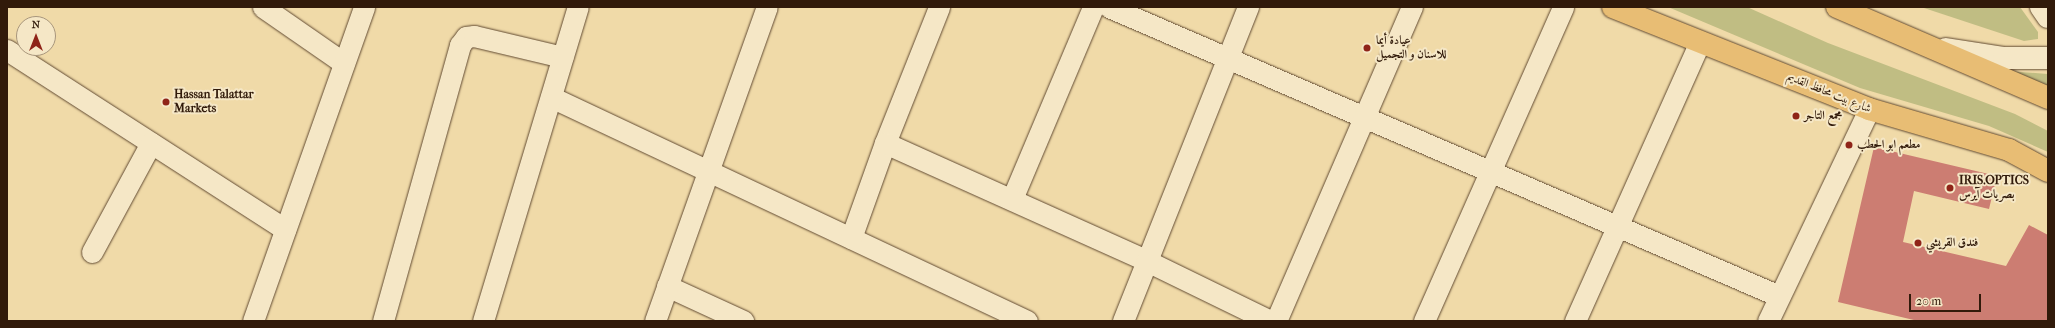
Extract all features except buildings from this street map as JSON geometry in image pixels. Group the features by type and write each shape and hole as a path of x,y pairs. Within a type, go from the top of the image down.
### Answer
{"main road":[{"name":"شارع بيت محافظ القديم","path":"1613,7 1869,110 2009,150 2048,170"},
{"path":"1837,7 1925,43 2048,98"},
{"path":"2042,7 2048,16"},
{"path":"1925,43 1986,56 2048,58"}],"street":[{"path":"263,7 344,62"},
{"path":"253,321 364,7"},
{"path":"483,321 578,7"},
{"path":"655,321 767,7"},
{"path":"851,238 885,143 938,7"},
{"path":"1012,199 1093,7"},
{"path":"1110,7 1779,296"},
{"path":"1123,321 1248,7"},
{"path":"1276,321 1363,117 1412,7"},
{"path":"1424,321 1489,171 1563,7"},
{"path":"383,321 460,45 466,37 474,36 563,57"},
{"path":"1575,321 1700,42"},
{"path":"7,50 285,229"},
{"path":"551,97 1027,321"},
{"path":"1768,321 1869,110"},
{"path":"92,252 150,143"},
{"path":"885,143 1147,261 1270,321"},
{"path":"667,286 743,321"}],"shaded area":[{"path":"1668,7 1747,7 1828,43 2015,114 2048,131 2048,152 1989,126 1860,88"},
{"path":"1921,7 2020,7 2038,32 2038,39 2024,41"},
{"path":"2006,71 2048,74 2048,88"}],"place":[{"name":"عيادة أيما للاسنان و التجميل","path":"1367,48"},
{"name":"Hassan Talattar Markets","path":"166,102"},
{"name":"مجمع التاجر","path":"1796,116"},
{"name":"مطعم ابو الحطب","path":"1849,145"},
{"name":"IRIS.OPTICS بصريات آيرس","path":"1950,188"},
{"name":"فندق القريشي","path":"1918,243"}]}
